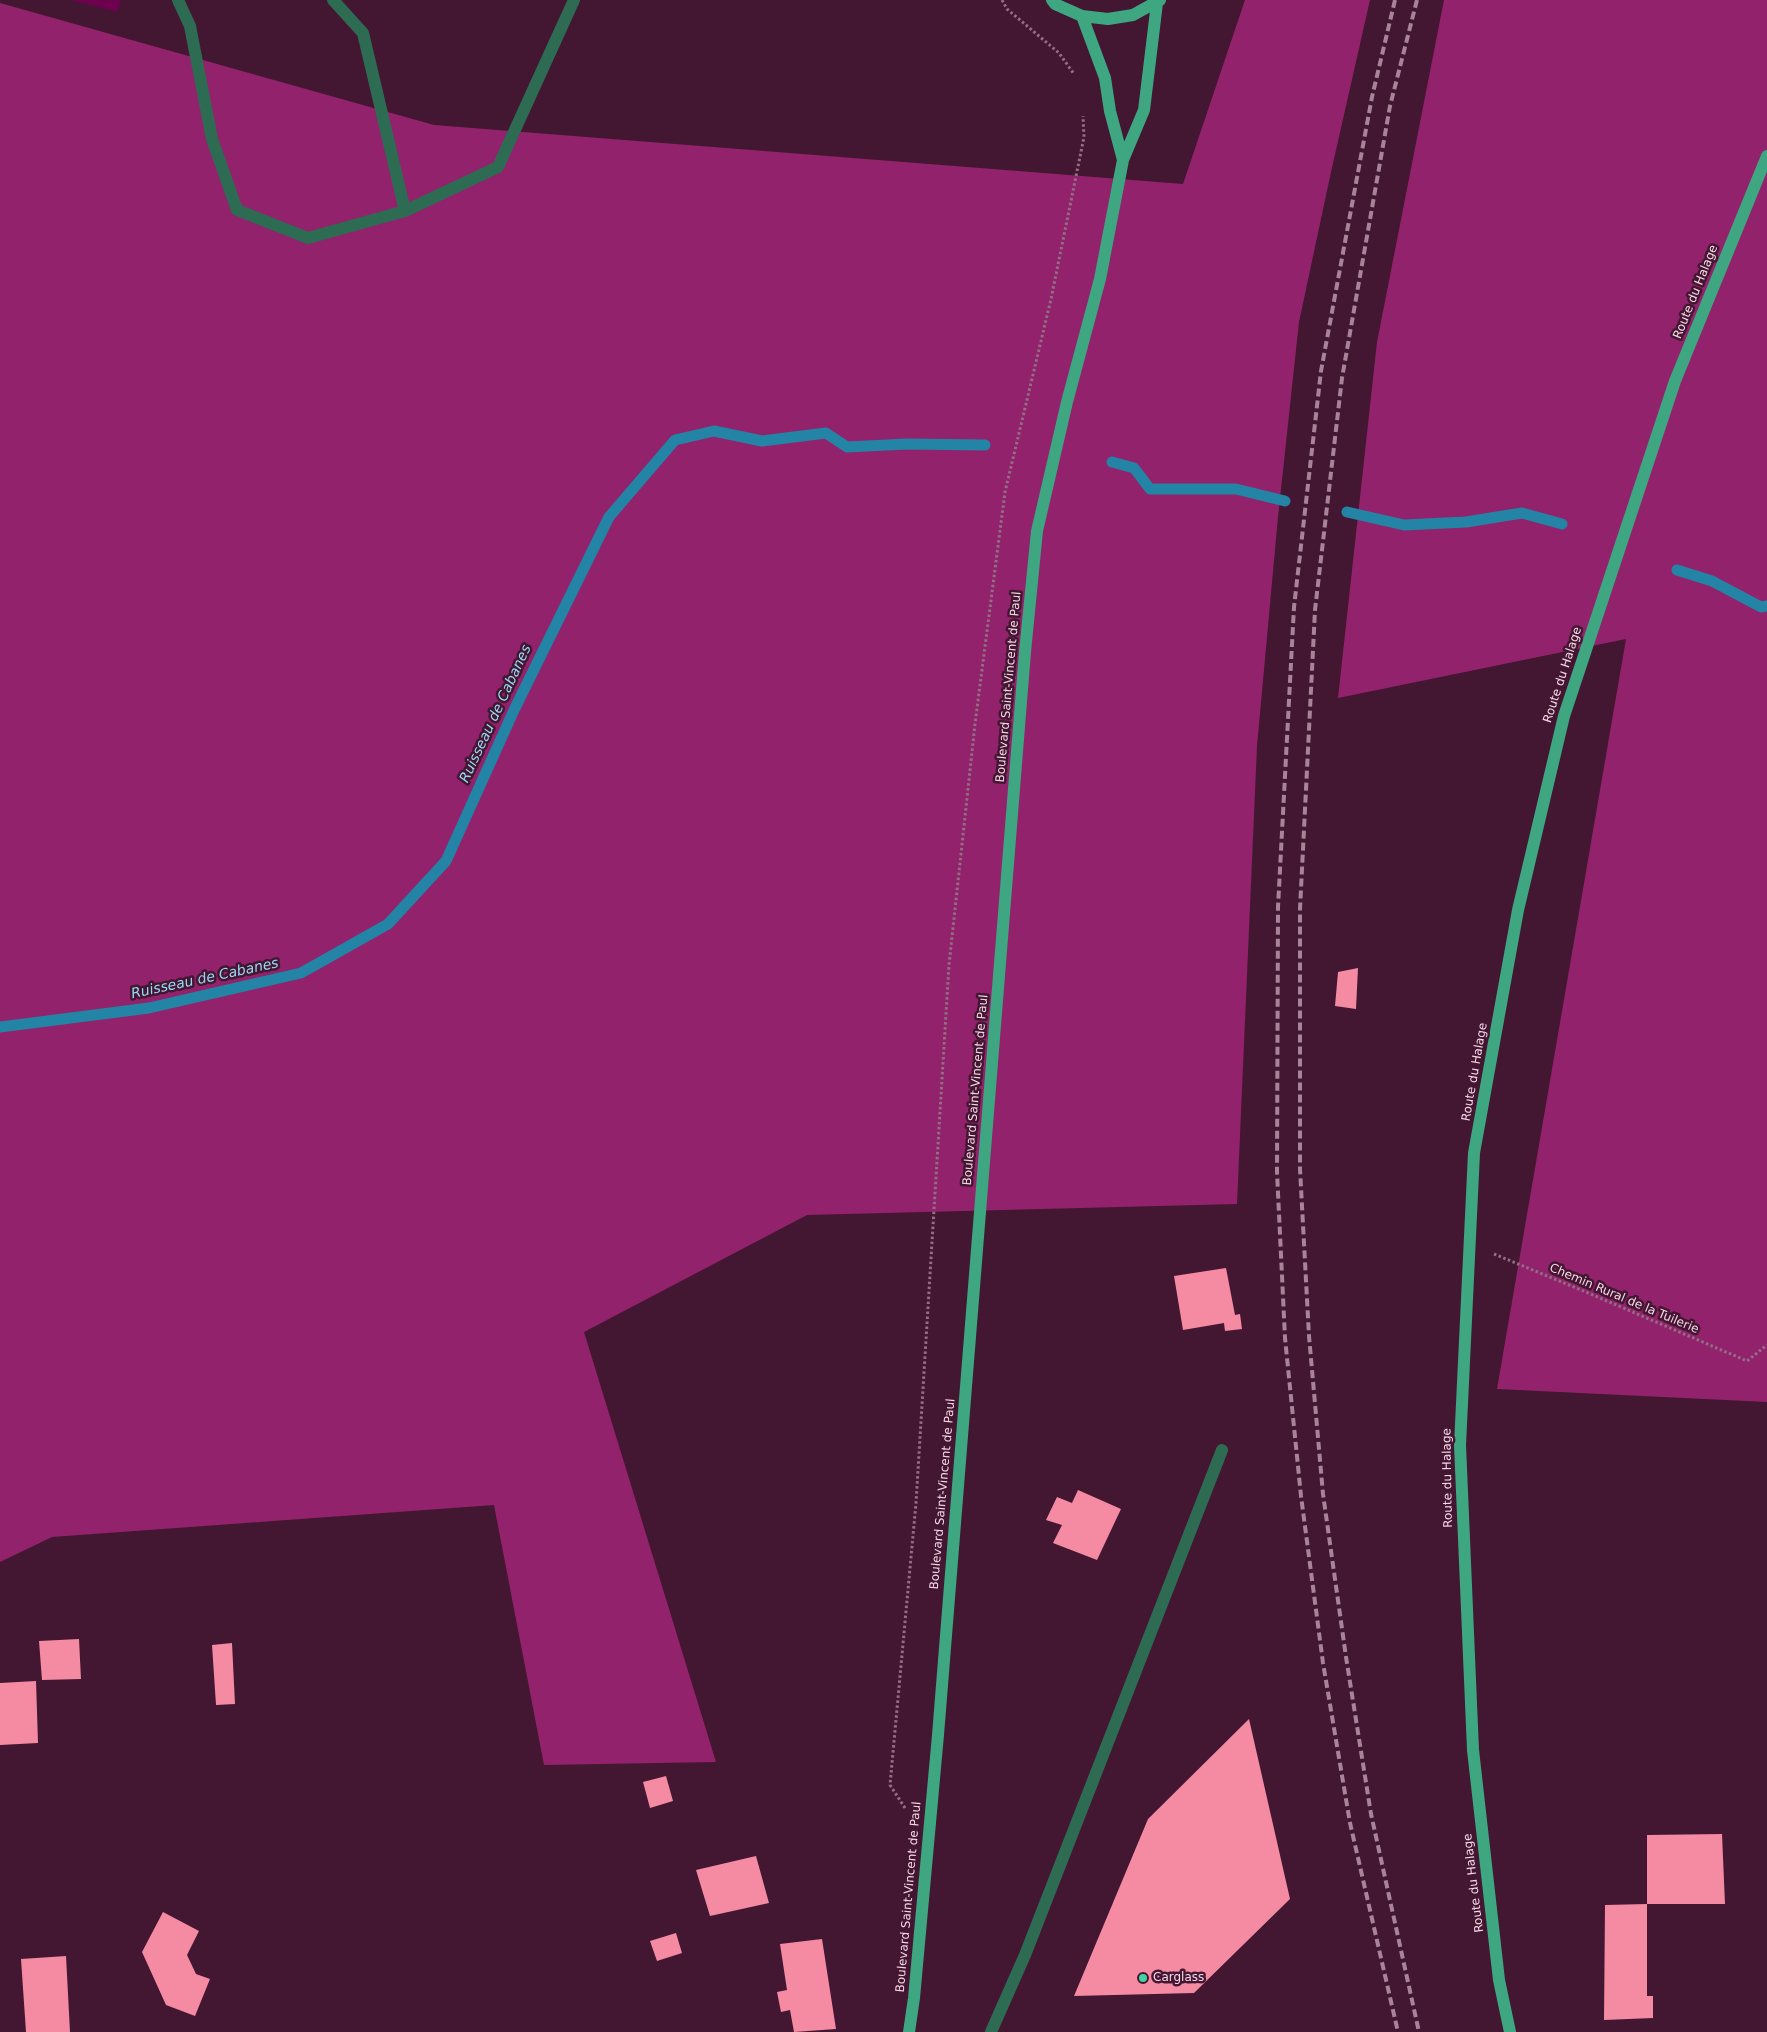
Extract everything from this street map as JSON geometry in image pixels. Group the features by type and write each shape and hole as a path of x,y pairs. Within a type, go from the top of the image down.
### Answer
{"main road":[{"path":"1052,0 1055,4 1082,16 1108,19 1133,15 1158,2"},
{"name":"Boulevard Saint-Vincent de Paul","path":"909,2032 928,1844 1024,662 1037,532 1067,402 1100,279 1123,160 1144,110 1158,2"},
{"name":"Boulevard Saint-Vincent de Paul","path":"1082,16 1105,78 1110,111 1123,160"},
{"name":"Route du Halage","path":"1510,2032 1499,1980 1473,1750 1460,1445 1474,1153 1518,910 1564,716 1674,382 1767,156"}],"lane":[{"path":"178,0 190,26 212,140 237,210 308,238 405,211 498,167 574,0"},
{"path":"333,0 363,33 405,211"},
{"path":"991,2032 1025,1954 1222,1450"}],"path":[{"path":"1002,0 1007,9 1059,54 1075,76"},
{"path":"928,1844 890,1785 916,1503 949,965 975,724 1005,492 1055,280 1084,137 1082,110"},
{"name":"Chemin Rural de la Tuilerie","path":"1470,1244 1747,1361 1767,1346"}],"shaded area":[{"path":"71,0 121,0 117,12"},
{"path":"1245,0 1370,0 1299,322 1278,517 1257,746 1237,1204 807,1215 584,1332 716,1762 544,1765 494,1505 52,1537 0,1562 0,3 434,125 1183,184"},
{"path":"1444,0 1767,0 1767,1402 1497,1389 1626,639 1338,698 1377,342"}],"building":[{"path":"1358,968 1356,1009 1335,1006 1338,972"},
{"path":"1226,1268 1235,1315 1240,1314 1242,1329 1225,1331 1224,1323 1183,1330 1174,1276"},
{"path":"1078,1490 1121,1509 1097,1560 1053,1543 1062,1525 1046,1520 1057,1497 1072,1503"},
{"path":"79,1639 81,1679 42,1680 39,1641"},
{"path":"232,1643 235,1704 216,1705 212,1645"},
{"path":"36,1681 38,1743 0,1745 0,1683"},
{"path":"1249,1719 1290,1899 1194,1993 1074,1996 1148,1819"},
{"path":"666,1776 673,1801 650,1808 643,1782"},
{"path":"1722,1834 1725,1904 1647,1904 1647,1835"},
{"path":"756,1856 769,1903 710,1916 696,1870"},
{"path":"1647,1904 1647,1996 1653,1996 1653,2018 1604,2020 1605,1905"},
{"path":"163,1912 199,1931 187,1955 196,1974 210,1979 195,2016 166,2005 142,1952"},
{"path":"676,1933 682,1953 657,1961 650,1941"},
{"path":"822,1939 836,2029 794,2032 790,2010 781,2012 777,1992 787,1990 780,1944"},
{"path":"66,1956 70,2032 26,2032 21,1959"}],"waterway":[{"name":"Ruisseau de Cabanes","path":"0,1027 149,1008 301,973 388,924 446,861 514,710 609,517 675,440 714,431 762,441 826,433 847,447 907,444 985,445"},
{"name":"Ruisseau de Cabanes","path":"1112,462 1134,468 1150,489 1236,489 1285,501"},
{"name":"Ruisseau de Cabanes","path":"1347,512 1404,525 1466,522 1522,513 1562,524"},
{"name":"Ruisseau de Cabanes","path":"1677,570 1712,581 1761,607 1767,606"}],"railway":[{"path":"1395,0 1372,97 1321,371 1294,607 1278,907 1277,1172 1285,1338 1301,1496 1323,1663 1350,1823 1398,2032"},
{"path":"1417,0 1390,106 1342,378 1315,610 1300,909 1300,1169 1309,1336 1323,1494 1371,1814 1419,2032"}],"place":[{"name":"Carglass","path":"1143,1978"}]}
